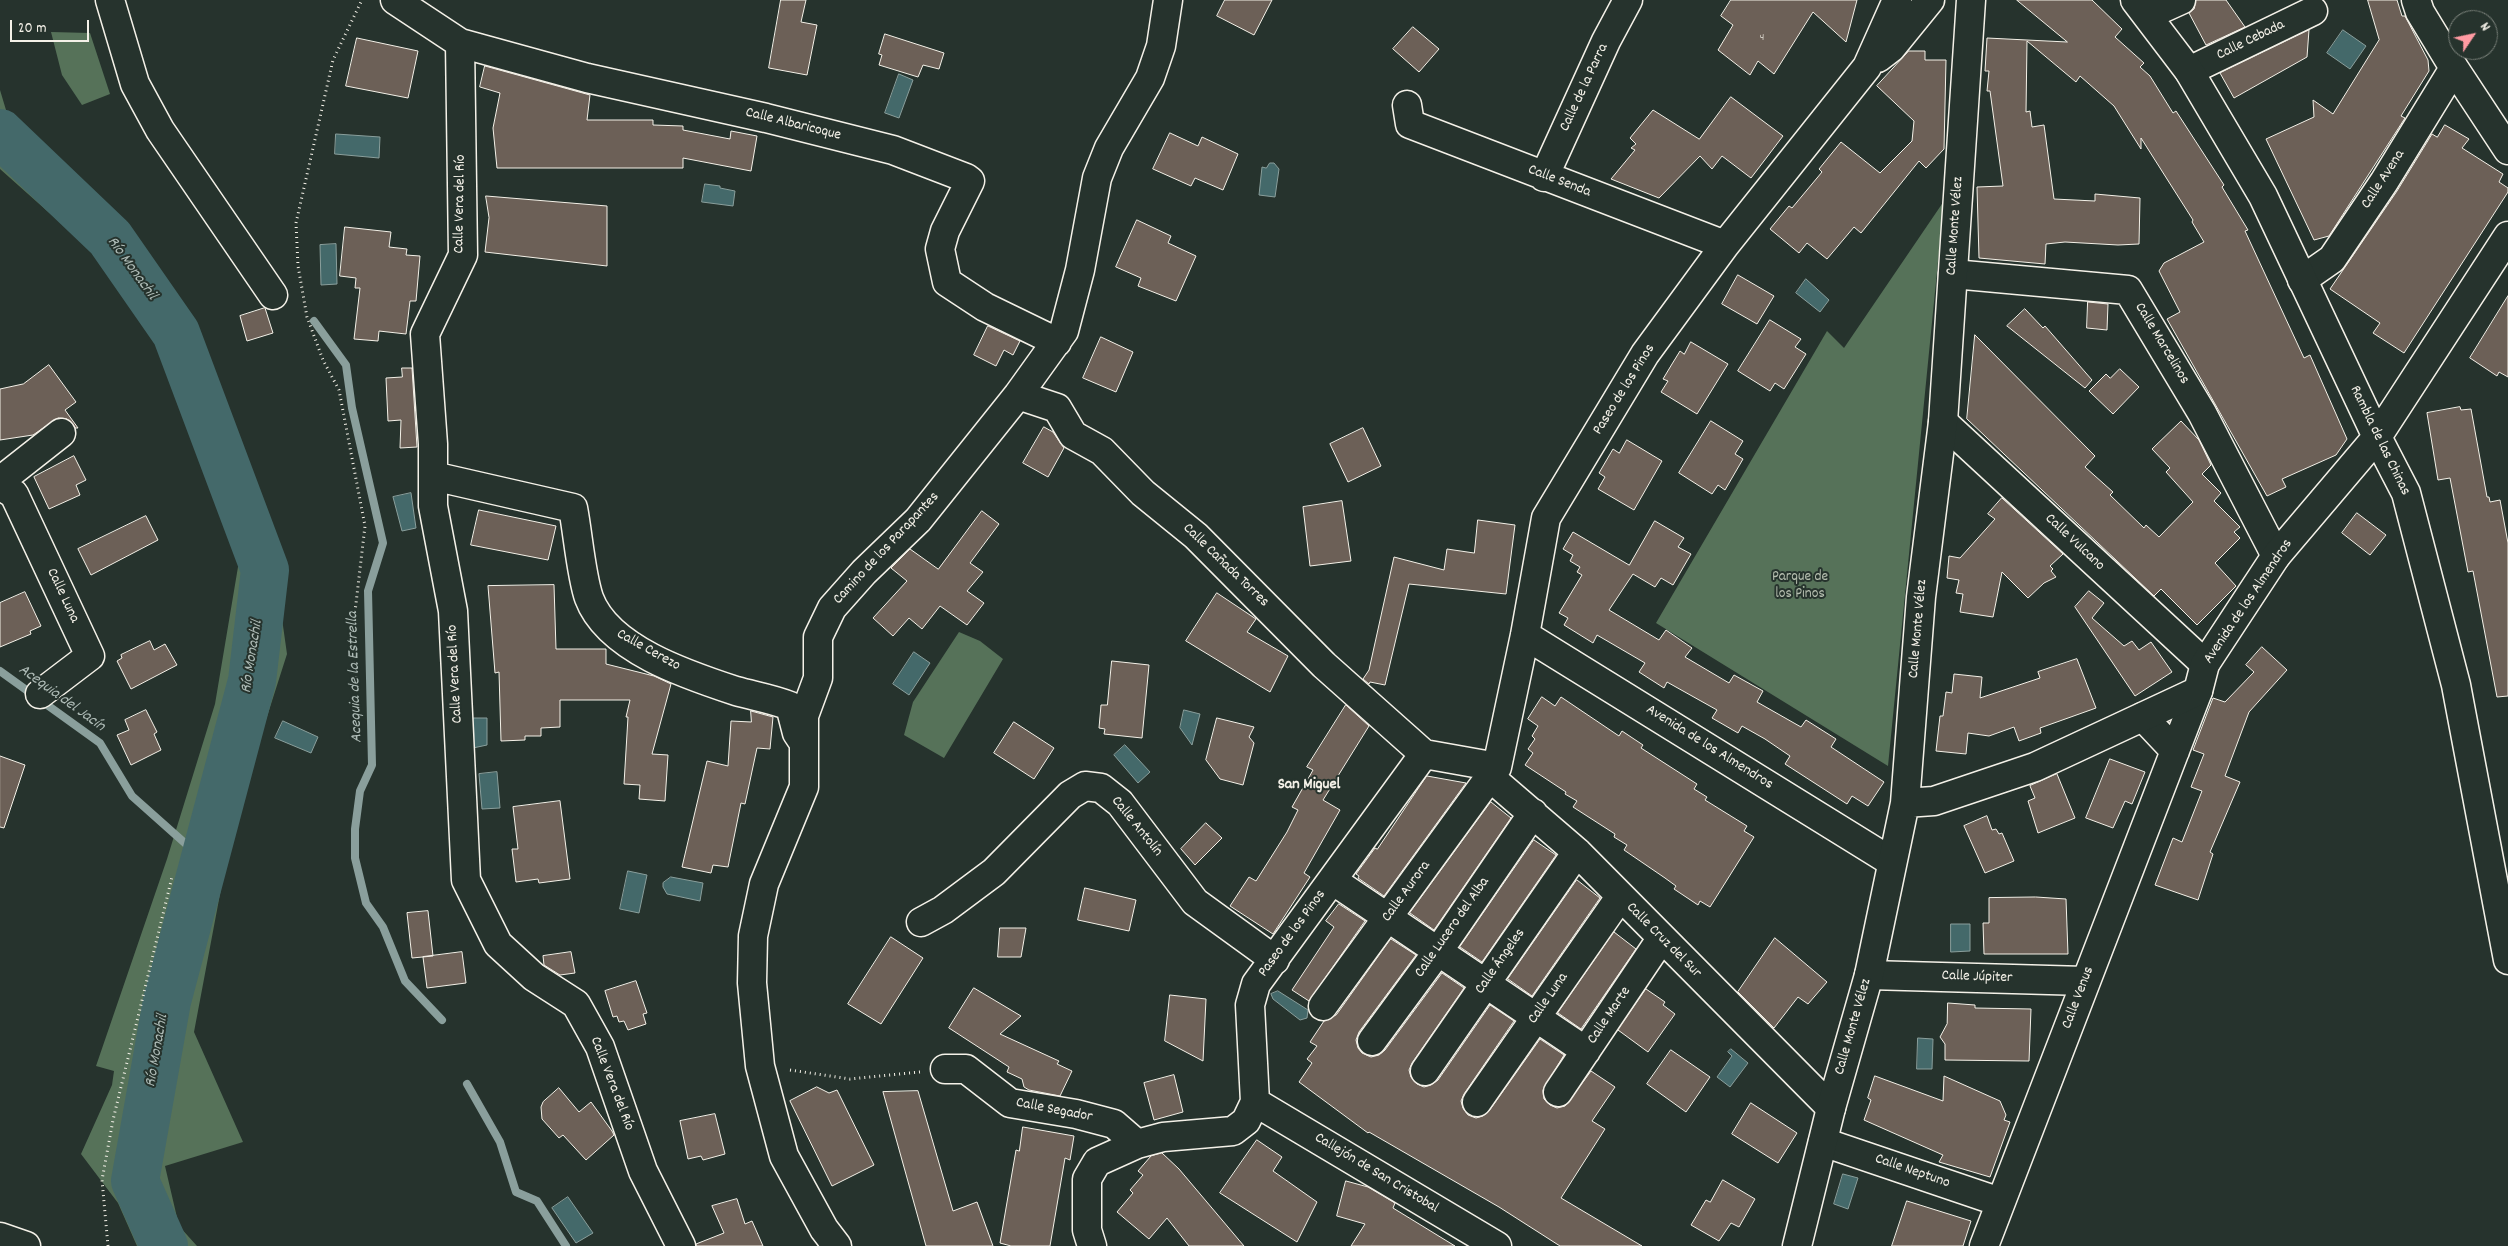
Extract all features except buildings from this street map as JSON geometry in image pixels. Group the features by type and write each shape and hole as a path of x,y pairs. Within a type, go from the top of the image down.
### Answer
{"street":[{"path":"110,0 135,84 160,130 273,295"},
{"name":"Calle Albaricoque","path":"395,0 460,43 587,78 766,118 893,150 966,178 970,181 945,231 940,249 948,282 985,307 1057,342"},
{"name":"Camino de los Parapantes","path":"837,1246 824,1229 784,1156 760,1066 752,983 753,936 764,884 804,787 806,747 804,716 818,678 818,637 832,608 864,572 918,520 1018,395 1064,331 1080,270 1097,178 1109,148 1150,78 1161,46 1168,0"},
{"name":"Calle de la Parra","path":"1544,177 1606,41 1628,0"},
{"name":"Paseo de los Pinos","path":"1867,67 1898,0"},
{"name":"Paseo de los Pinos","path":"1494,772 1525,635 1546,518 1645,354 1725,245 1867,67 1891,48 1930,0"},
{"name":"Calle Monte Vélez","path":"1797,1246 1831,1108 1869,974 1905,803 1921,597 1943,422 1971,0"},
{"path":"2142,8 2181,0"},
{"path":"2416,0 2420,12 2454,68 2508,150"},
{"name":"Rambla de las Chinas","path":"2142,8 2190,71 2263,196 2377,437 2406,493 2456,685 2504,911 2508,960"},
{"name":"Calle Cebada","path":"2190,71 2313,11"},
{"name":"Calle Vera del Río","path":"460,43 463,255 425,334 433,444 433,506 453,611 466,880 498,944 534,976 576,1004 600,1047 643,1171 681,1246"},
{"name":"Calle Avena","path":"2302,280 2332,259 2384,182 2454,68"},
{"name":"Calle Senda","path":"1407,105 1410,124 1725,245"},
{"name":"Avenida de los Almendros","path":"2198,691 2205,664 2276,556 2377,437 2508,236"},
{"name":"Calle Marcelinos","path":"1952,274 2128,290 2202,413 2276,556"},
{"name":"Calle Cañada Torres","path":"1018,395 1057,408 1073,434 1102,451 1143,493 1196,536 1324,665 1424,754"},
{"name":"Calle Vulcano","path":"1943,422 2205,664"},
{"path":"0,482 61,432"},
{"name":"Calle Cerezo","path":"433,476 573,508 589,597 600,620 618,638 674,668 737,691 790,706 796,732 806,747"},
{"name":"Calle Luna","path":"0,486 14,494 90,656 40,694"},
{"name":"Avenida de los Almendros","path":"1525,635 1892,862"},
{"path":"1905,803 1934,801 2035,767 2198,691"},
{"name":"Calle Venus","path":"1984,1246 2198,691"},
{"path":"2142,717 2174,751"},
{"path":"1424,754 1494,772"},
{"name":"Paseo de los Pinos","path":"1255,1102 1250,1005 1256,984 1424,754"},
{"name":"Calle Cruz del Sur","path":"1494,772 1533,813 1577,852 1661,939 1831,1108"},
{"name":"Calle Aurora","path":"1323,1006 1494,772"},
{"name":"Calle Antolín","path":"921,922 943,910 994,872 1070,795 1085,786 1101,788 1120,803 1195,902 1275,960"},
{"name":"Calle Lucero del Alba","path":"1372,1041 1439,950 1533,813"},
{"name":"Calle Ángeles","path":"1425,1071 1577,852"},
{"path":"1332,880 1487,982 1586,1051"},
{"name":"Calle Luna","path":"1477,1102 1620,897"},
{"name":"Calle Marte","path":"1558,1092 1661,939"},
{"name":"Calle Júpiter","path":"1869,974 2085,981"},
{"name":"Calle Segador","path":"946,1069 966,1069 1010,1103 1076,1114 1114,1124 1136,1144"},
{"path":"1092,1246 1087,1230 1087,1178 1097,1162 1136,1144 1163,1137 1233,1131 1246,1121 1255,1102"},
{"name":"Callejón de San Cristobal","path":"1255,1102 1497,1246"},
{"name":"Calle Neptuno","path":"1823,1142 2000,1202"},
{"path":"0,1237 26,1246"}],"path":[{"path":"353,707 356,688 355,612 365,526 338,390 323,360 307,317 298,266 296,223 333,60 362,0"},
{"path":"108,1246 102,1180 113,1120 172,877"},
{"path":"760,1066 850,1079 946,1069"}],"green space":[{"path":"51,32 90,33 110,94 82,105 62,75"},
{"path":"0,90 6,110 127,240 190,329 267,513 287,654 234,820 194,1032 243,1142 165,1166 179,1226 197,1246 137,1246 118,1203 81,1154 112,1085 114,1071 96,1066 167,859 215,704 239,561 226,493 194,411 148,329 92,251 0,169"},
{"name":"Parque de los Pinos","path":"1944,201 1888,766 1656,623 1827,331 1844,348"},
{"path":"959,632 980,641 1003,659 944,758 904,735 913,702"}],"water":[{"path":"2343,30 2366,46 2350,69 2327,53"},
{"path":"899,74 913,80 899,118 885,113"},
{"path":"336,134 380,137 379,158 335,154"},
{"path":"1270,163 1274,163 1279,169 1275,197 1259,195 1262,167 1266,168"},
{"path":"705,184 735,191 733,206 702,202"},
{"path":"336,244 337,284 321,285 320,245"},
{"path":"1806,279 1829,300 1820,312 1796,293"},
{"path":"411,493 416,528 402,531 393,497"},
{"path":"914,652 930,663 909,695 893,684"},
{"path":"1184,710 1200,714 1192,745 1180,728"},
{"path":"472,718 487,718 487,745 473,748"},
{"path":"283,721 318,737 311,753 275,738"},
{"path":"1125,745 1150,772 1138,783 1114,755"},
{"path":"497,772 500,808 482,809 479,774"},
{"path":"628,871 647,875 639,913 620,909"},
{"path":"671,877 703,883 700,901 667,894 663,883"},
{"path":"1951,924 1970,924 1970,951 1951,952"},
{"path":"1278,991 1308,1010 1307,1018 1300,1020 1273,999 1271,994"},
{"path":"1918,1038 1933,1039 1932,1069 1917,1069"},
{"path":"1731,1049 1748,1063 1730,1087 1717,1077 1732,1056 1728,1052"},
{"path":"1843,1174 1858,1178 1848,1209 1834,1204"},
{"path":"568,1197 593,1233 576,1243 552,1208"}],"waterway":[{"name":"Río Monachil","path":"0,133 110,238 176,333 265,570 252,681 167,1001 135,1181 164,1246"},
{"name":"Acequia de la Estrella","path":"314,321 346,365 352,408 383,543 368,591 372,765 360,791 355,829 355,858 366,903 383,927 405,981 442,1020"},
{"name":"Acequia del Jacín","path":"0,671 100,743 132,796 205,861"},
{"name":"Acequia de la Estrella","path":"467,1084 500,1142 516,1192 537,1201 566,1246"}],"district":[{"name":"San Miguel","path":"1309,786"}]}
